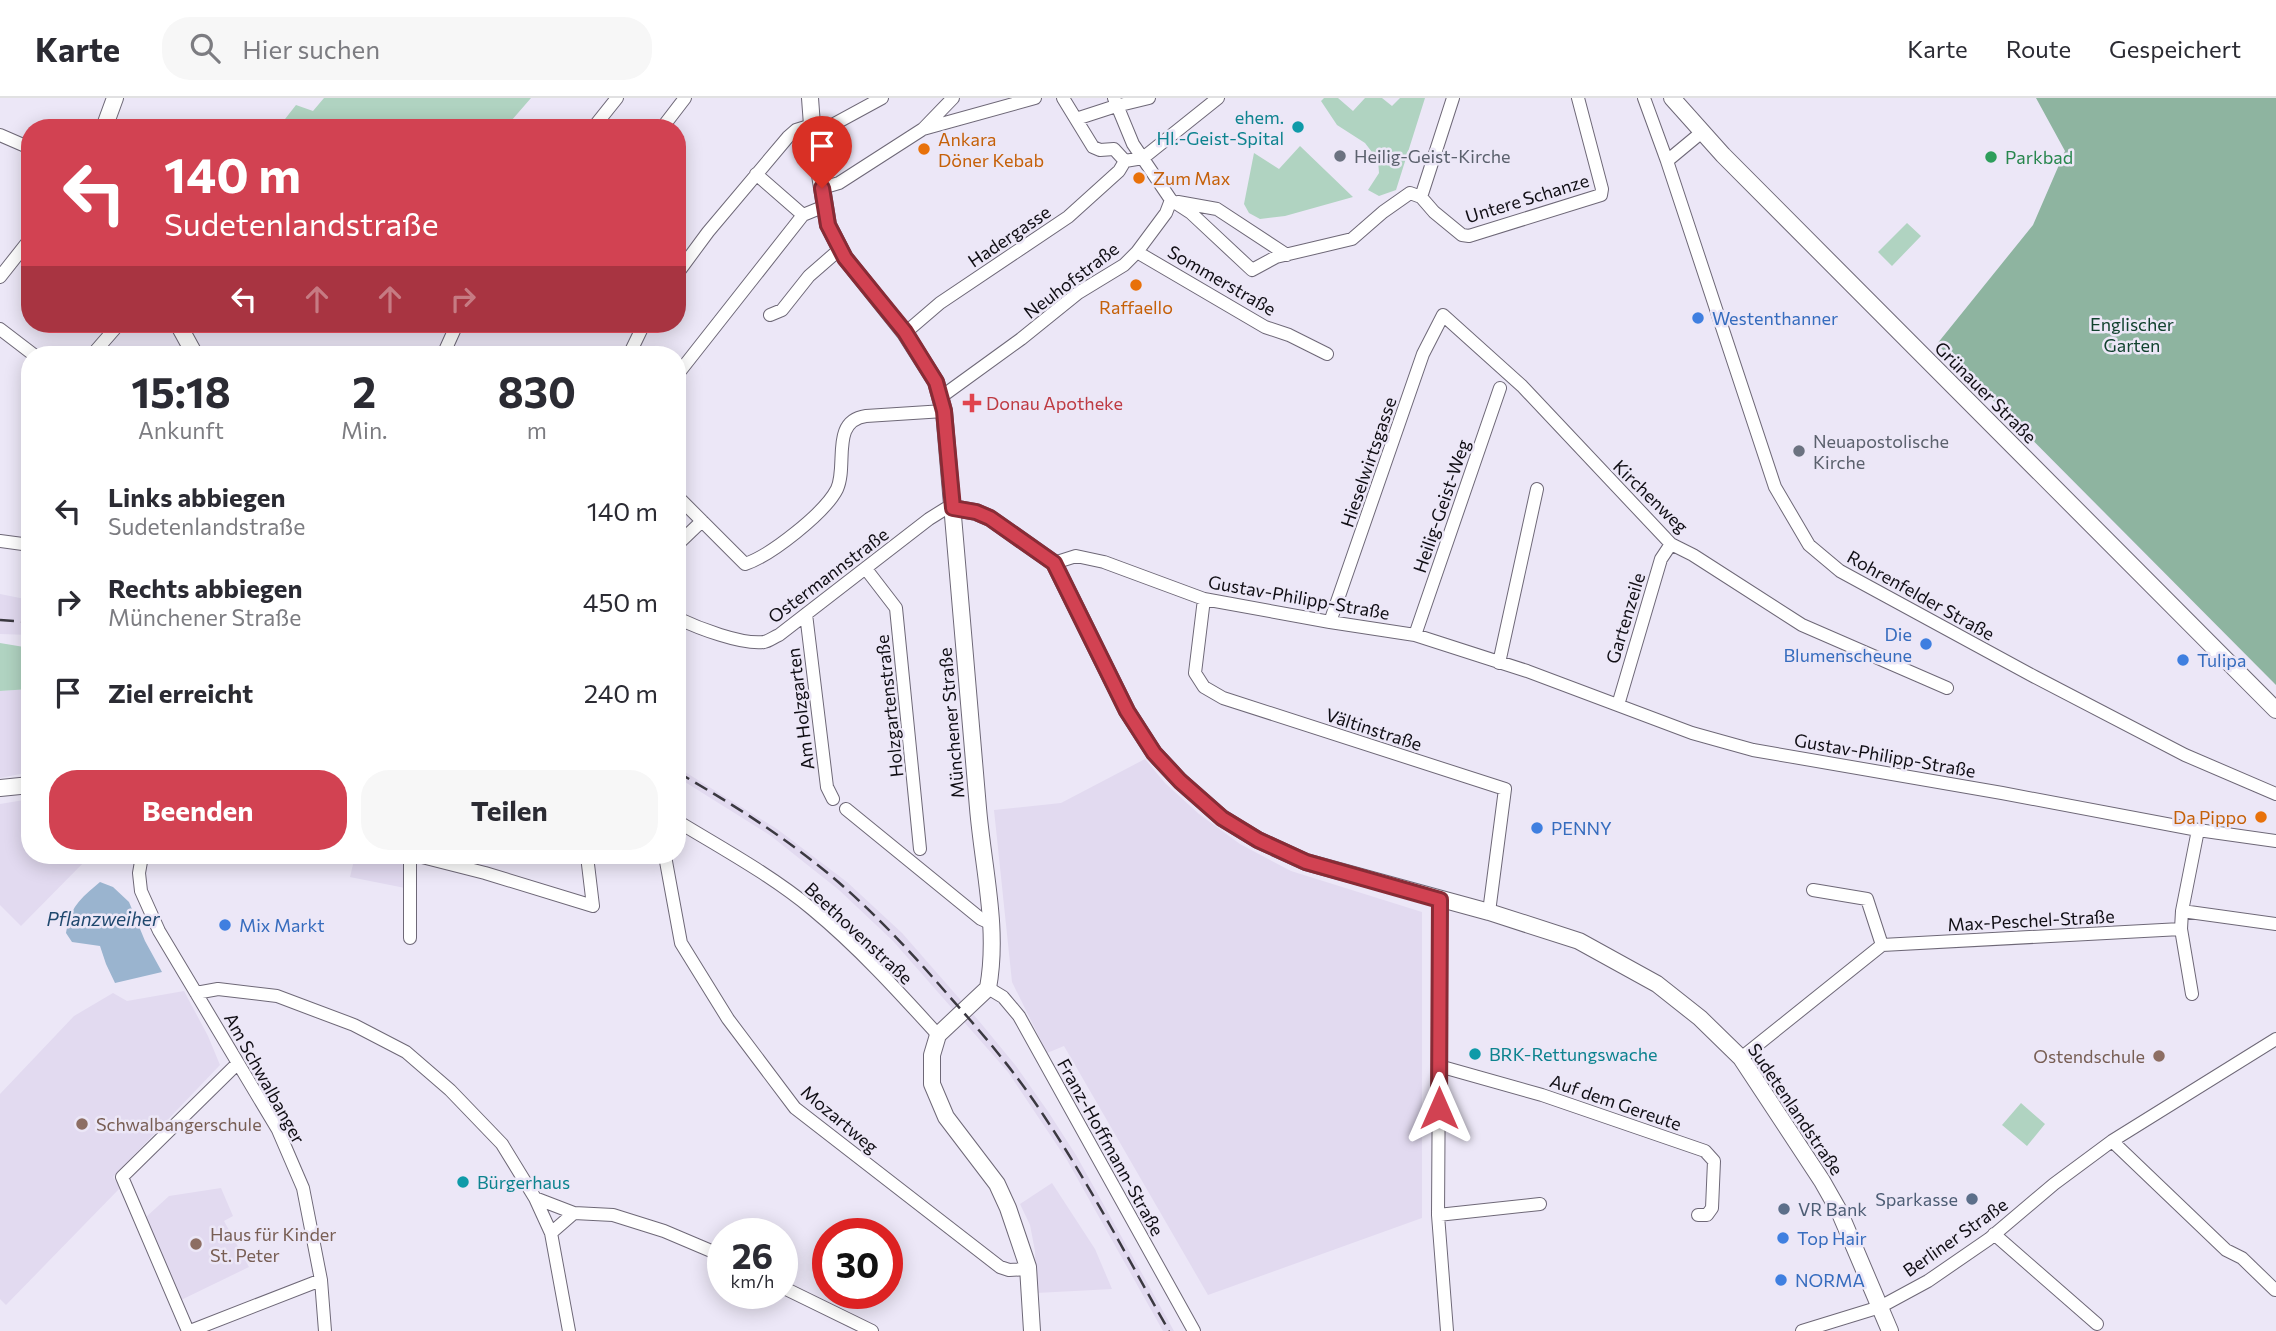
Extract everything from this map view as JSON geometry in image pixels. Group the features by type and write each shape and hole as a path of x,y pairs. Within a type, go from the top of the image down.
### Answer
{"street":[{"path":"107,119 115,98"},
{"path":"600,119 617,98"},
{"path":"669,119 685,98"},
{"name":"Münchener Straße","path":"810,98 828,225 848,262 905,332 936,382 943,404 978,810 992,924 988,988"},
{"path":"686,262 755,174 796,130 813,130 882,98"},
{"path":"822,188 839,183 923,129 953,98"},
{"path":"923,129 1035,98"},
{"path":"1063,98 1093,146 1100,150 1114,149 1125,161 1143,159 1218,98"},
{"path":"1076,119 1115,102 1149,98"},
{"path":"1115,102 1133,144 1171,200 1191,213 1252,270 1276,257 1352,239 1410,192 1421,197 1453,98"},
{"name":"Untere Schanze","path":"1421,197 1434,212 1462,235 1469,236 1601,195 1602,188 1578,98"},
{"name":"Rohrenfelder Straße","path":"1644,98 1775,487 1809,545 1840,571 2035,677 2185,755 2276,794"},
{"name":"Grünauer Straße","path":"1672,98 1702,132 2276,710"},
{"path":"1667,161 1702,132"},
{"path":"0,135 21,144"},
{"name":"Hadergasse","path":"905,332 940,303 1068,217 1119,171 1125,161"},
{"path":"755,174 803,215"},
{"path":"1171,200 1217,209 1287,255"},
{"name":"Neuhofstraße","path":"943,404 1078,293 1124,265 1166,213 1171,200"},
{"path":"686,365 803,215 825,206"},
{"path":"771,315 782,310 809,276 841,249"},
{"path":"0,277 21,250"},
{"name":"Sommerstraße","path":"1137,252 1265,327 1289,335 1327,354"},
{"name":"Kirchenweg","path":"1443,315 1522,386 1671,544 1693,555 1802,625 1947,688"},
{"name":"Hieselwirtsgasse","path":"1330,622 1423,354 1443,315"},
{"path":"0,329 22,346"},
{"name":"Heilig-Geist-Weg","path":"1415,635 1500,388"},
{"path":"686,505 745,564 757,560 798,531 836,490 841,474 842,438 849,422 857,417 943,404"},
{"path":"1499,663 1537,489"},
{"name":"Sudetenlandstraße","path":"953,508 976,512 990,518 1054,563 1127,711 1154,753 1214,811 1247,834 1306,862 1489,912 1579,941 1657,984 1700,1018 1741,1058 1830,1194 1890,1331"},
{"name":"Ostermannstraße","path":"686,622 717,634 766,642 779,635 937,513 953,508"},
{"path":"686,536 702,521"},
{"path":"0,541 21,544"},
{"name":"Gartenzeile","path":"1618,705 1661,559 1671,544"},
{"name":"Gustav-Philipp-Straße","path":"1054,563 1076,556 1104,562 1204,599 1415,635 1527,671 1692,733 1753,750 2198,830 2276,841"},
{"name":"Holzgartenstraße","path":"866,569 896,608 920,849"},
{"name":"Vältinstraße","path":"1204,599 1195,673 1204,687 1223,698 1505,789 1489,912"},
{"name":"Am Holzgarten","path":"806,614 827,787 833,799"},
{"path":"0,788 21,786"},
{"path":"846,809 981,919 992,924"},
{"name":"Beethovenstraße","path":"686,827 777,883 813,910 866,958 938,1035"},
{"path":"2192,994 2181,929 2198,830"},
{"name":"Am Schwalbanger","path":"141,864 141,891 168,949 278,1130 303,1188 321,1280 325,1331"},
{"path":"410,864 410,939"},
{"path":"450,864 593,906 588,864"},
{"name":"Mozartweg","path":"666,864 681,943 728,1019 794,1108 1000,1267 1009,1270 1028,1269"},
{"path":"1741,1058 1882,945 1867,899 1813,890"},
{"path":"1440,900 1438,1215 1447,1331"},
{"path":"2182,911 2276,924"},
{"name":"Max-Peschel-Straße","path":"1882,945 2181,929"},
{"path":"988,988 938,1035 932,1055 932,1084 946,1117 997,1184 1021,1241 1028,1269 1032,1331"},
{"name":"Franz-Hoffmann-Straße","path":"988,988 1003,997 1019,1016 1194,1331"},
{"path":"206,1009 228,990"},
{"path":"196,993 228,990 277,996 354,1025 406,1052 450,1090 502,1144 535,1198 551,1233 569,1331"},
{"name":"Berliner Straße","path":"1802,1331 1880,1307 1928,1281 1994,1234 2054,1184 2112,1141 2276,1039"},
{"path":"237,1064 122,1177 189,1331 218,1325 321,1280"},
{"name":"Auf dem Gereute","path":"1439,1066 1542,1095 1705,1151 1714,1160 1712,1208 1707,1214 1698,1216"},
{"path":"2112,1141 2225,1250 2242,1258 2275,1290"},
{"path":"535,1198 574,1213 621,1218 664,1231 707,1249"},
{"path":"1438,1215 1541,1204"},
{"path":"551,1233 574,1213"},
{"path":"1994,1234 2097,1324"},
{"path":"798,1295 872,1331"}],"shaded area":[{"path":"0,594 21,598 21,635 0,634"},
{"path":"21,690 21,774 0,778 0,691"},
{"path":"1145,759 1165,783 1199,814 1240,844 1291,871 1422,912 1422,1218 1208,1295 1064,1046 1047,1053 1012,982 994,810 1061,803"},
{"path":"686,773 777,829 847,882 902,933 979,1021 1016,1066 1076,1155 1174,1331 1163,1331 1067,1160 1008,1072 893,941 839,890 771,836 686,783"},
{"path":"21,800 21,864 82,864 21,926 0,905 0,804"},
{"path":"353,864 406,864 405,888 350,877"},
{"name":"Schwalbangerschule","path":"184,991 220,1065 113,1177 120,1188 6,1305 0,1299 0,1094 74,1016 113,993 127,1001"},
{"path":"1052,1183 1095,1249 1112,1289 1036,1293 1035,1251 1030,1225 1020,1204"},
{"name":"Haus für Kinder St. Peter","path":"221,1188 233,1216 224,1221 249,1267 181,1300 145,1218 169,1196"}],"green space":[{"path":"324,98 531,98 513,119 285,119 296,105 313,111"},
{"path":"1324,98 1338,98 1353,111 1365,98 1382,98 1392,106 1400,98 1425,98 1396,190 1379,196 1368,190 1379,173 1378,160 1365,143 1337,125 1321,101"},
{"name":"Englischer Garten","path":"2036,98 2276,98 2276,685 1937,344 2033,225 2065,151"},
{"path":"1300,146 1353,197 1285,216 1260,219 1249,213 1244,204 1254,153 1279,169"},
{"path":"1907,223 1921,236 1892,266 1878,252"},
{"path":"0,643 21,646 21,690 0,691"},
{"path":"2021,1103 2045,1124 2027,1146 2002,1125"}],"water":[{"name":"Pflanzweiher","path":"100,882 113,887 129,902 145,941 162,972 115,983 100,946 72,942 66,933 73,910"}],"railway":[{"path":"0,620 21,621"},
{"path":"686,777 756,820 830,875 877,918 935,980 999,1054 1044,1116 1093,1195 1169,1331"}],"place":[{"name":"ehem. Hl.-Geist-Spital","path":"1298,127"},
{"name":"Ankara Döner Kebab","path":"924,149"},
{"name":"Heilig-Geist-Kirche","path":"1340,156"},
{"name":"Parkbad","path":"1991,157"},
{"name":"Zum Max","path":"1139,178"},
{"name":"Raffaello","path":"1136,285"},
{"name":"Westenthanner","path":"1698,318"},
{"name":"Donau Apotheke","path":"972,403"},
{"name":"Neuapostolische Kirche","path":"1799,451"},
{"name":"Die Blumenscheune","path":"1926,644"},
{"name":"Tulipa","path":"2183,660"},
{"name":"Da Pippo","path":"2261,817"},
{"name":"PENNY","path":"1537,828"},
{"name":"Mix Markt","path":"225,925"},
{"name":"BRK-Rettungswache","path":"1475,1054"},
{"name":"Ostendschule","path":"2159,1056"},
{"name":"Schwalbangerschule","path":"82,1124"},
{"name":"Bürgerhaus","path":"463,1182"},
{"name":"Sparkasse","path":"1972,1199"},
{"name":"VR Bank","path":"1784,1209"},
{"name":"Top Hair","path":"1783,1238"},
{"name":"Haus für Kinder St. Peter","path":"196,1244"},
{"name":"NORMA","path":"1781,1280"}],"route":[{"path":"822,188 828,225 845,258 905,332 936,382 944,411 953,508 976,512 990,518 1054,563 1127,711 1154,753 1180,781 1222,818 1258,840 1306,862 1440,900 1439,1108"}]}
